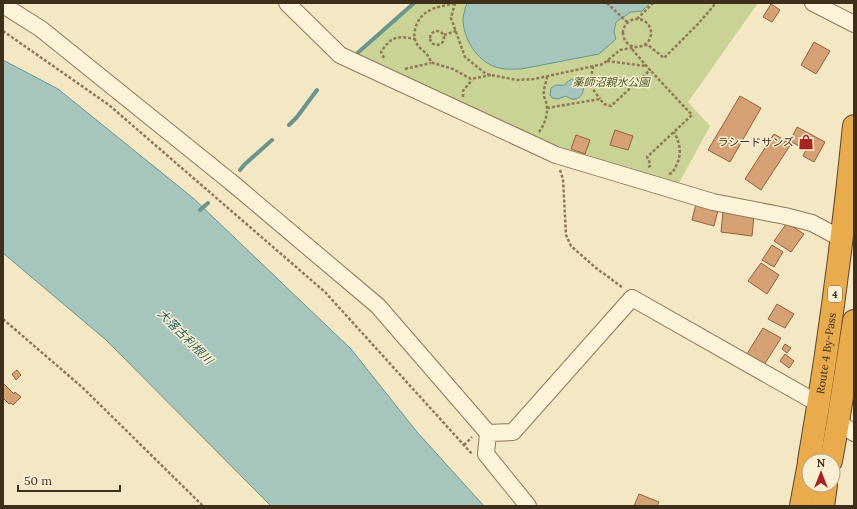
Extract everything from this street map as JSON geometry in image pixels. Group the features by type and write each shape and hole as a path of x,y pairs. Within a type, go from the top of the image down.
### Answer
{"highway":[{"name":"Route 4 By-Pass","path":"811,453 819,404 842,239 854,126"},
{"name":"Route 4 By-Pass","path":"835,453 846,428 854,321"},
{"name":"Route 4 By-Pass","path":"801,506 803,493"},
{"path":"822,506 824,493"}],"street":[{"path":"287,3 342,56 556,154 713,202 785,216 812,223 842,239"},
{"path":"813,3 854,24"},
{"path":"3,5 41,30 231,182 378,306 488,433 486,454 528,506"},
{"path":"488,433 513,432 632,298 819,404"}],"path":[{"path":"433,63 417,45 414,35 416,27 421,16 433,9 455,3 451,18 465,57 486,74 517,80 547,77 603,64 620,50 631,48 639,46 643,45 649,38 650,29 648,25 637,19 631,20 624,26 624,39 630,45 639,46 648,45 664,58 698,24 716,3"},
{"path":"607,3 628,22"},
{"path":"637,19 653,3"},
{"path":"3,31 109,105 325,292 473,455"},
{"path":"434,31 441,31 444,35 445,39 442,44 435,45 431,42 430,35 434,31"},
{"path":"444,35 456,31"},
{"path":"388,63 382,57 381,52 388,42 395,38 406,37 415,39"},
{"path":"631,48 692,115 647,157 650,165 655,169"},
{"path":"607,61 647,66"},
{"path":"400,68 404,70 433,63 453,69 472,79 478,79 491,75"},
{"path":"593,66 590,85 604,104 611,106 650,70"},
{"path":"539,133 548,112 544,96 544,86 547,77"},
{"path":"547,108 600,99"},
{"path":"665,175 672,173 677,166 680,154 680,146 674,132"},
{"path":"556,154 563,179 566,235 571,246 596,268 627,290 632,298"},
{"path":"631,178 650,165"},
{"path":"3,320 83,388 203,506"}],"green space":[{"name":"薬師沼親水公園","path":"416,3 758,3 688,102 710,126 679,183 559,150 354,59"}],"water":[{"path":"467,3 650,3 642,11 631,12 616,22 614,32 616,39 599,54 521,69 505,69 489,64 472,48 465,34 463,18"},
{"name":"大落古利根川","path":"3,60 58,89 193,198 351,349 417,432 484,506 271,506 106,340 3,253"},
{"path":"572,79 581,82 583,86 580,97 576,99 566,96 558,99 552,98 550,95 551,88 553,86 565,85"}],"building":[{"path":"771,4 780,10 772,22 763,17"},
{"path":"814,42 830,51 816,74 801,65"},
{"path":"740,96 761,108 730,162 708,150"},
{"path":"797,127 825,142 814,162 803,156 806,150 790,141"},
{"path":"615,130 633,136 628,150 610,145"},
{"path":"774,134 791,144 761,190 745,179"},
{"path":"576,135 590,140 585,154 571,149"},
{"path":"696,204 718,210 714,226 692,220"},
{"path":"723,212 754,215 752,236 721,232"},
{"path":"787,223 804,234 791,252 774,241"},
{"path":"772,245 783,252 774,267 762,260"},
{"path":"761,263 779,275 767,294 748,281"},
{"path":"777,304 794,314 785,328 768,319"},
{"path":"763,328 781,338 764,365 747,354"},
{"path":"785,344 791,348 787,353 782,349"},
{"path":"785,354 794,361 789,368 780,361"},
{"path":"17,370 21,375 16,380 12,374"},
{"path":"3,383 14,394 15,392 21,397 13,405 11,403 9,404 3,398"},
{"path":"639,494 659,502 657,506 634,506"}],"waterway":[{"path":"353,57 414,3"},
{"path":"289,125 297,117 317,90"},
{"path":"240,170 272,140"},
{"path":"200,210 208,203"}],"place":[{"name":"ラシードサンズ","path":"806,142"}]}
